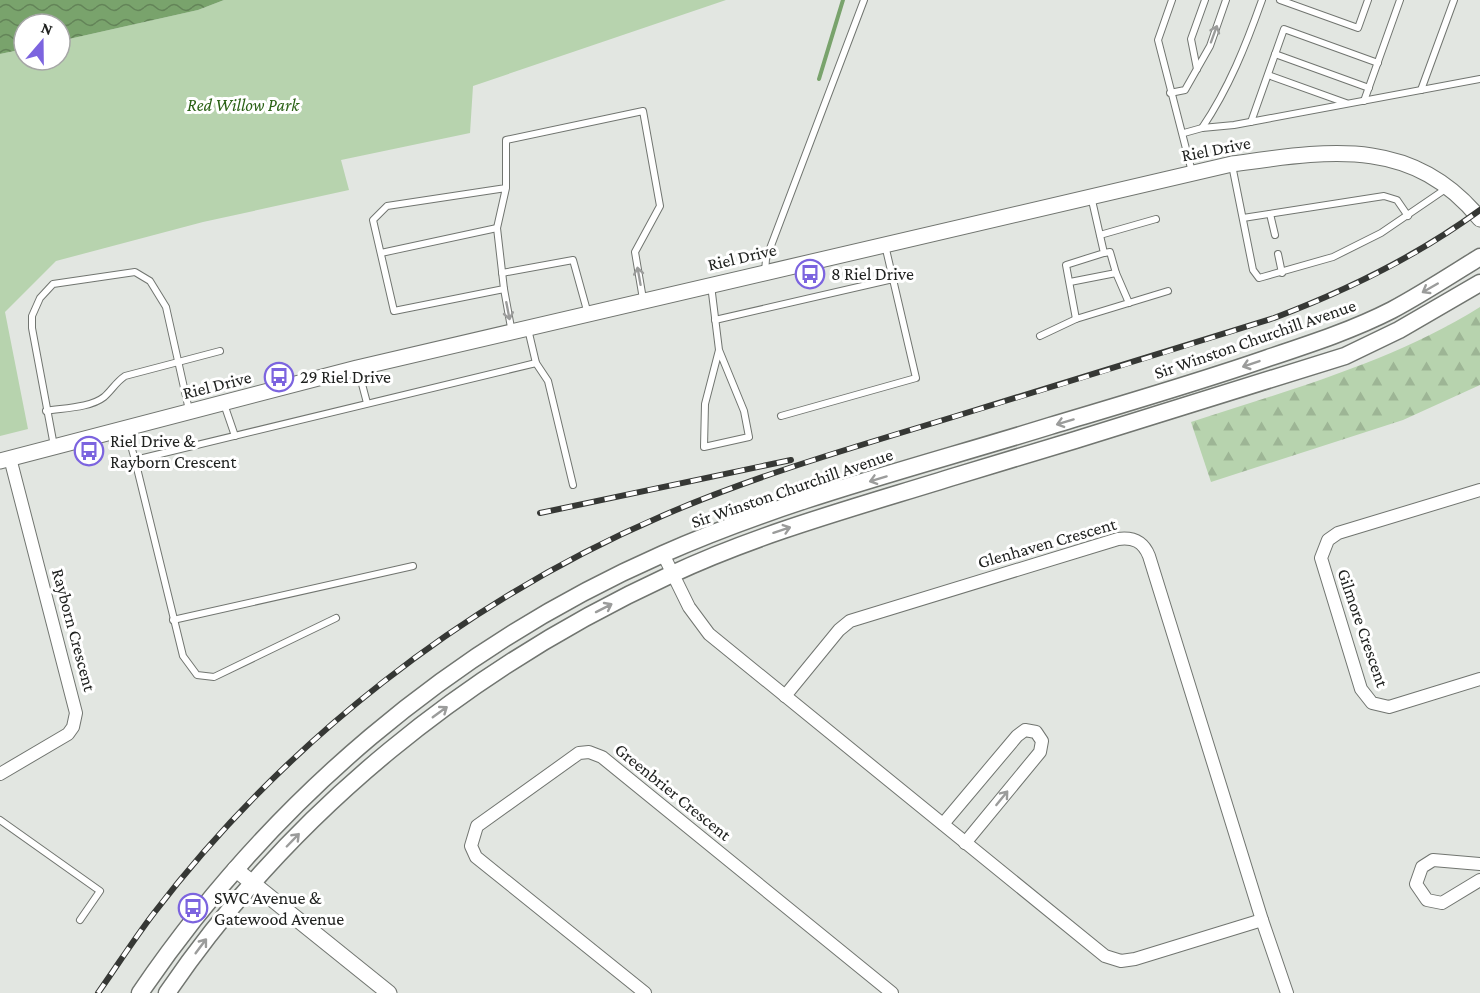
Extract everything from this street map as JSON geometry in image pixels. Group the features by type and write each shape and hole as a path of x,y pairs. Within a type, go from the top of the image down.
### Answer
{"main road":[{"name":"Sir Winston Churchill Avenue","path":"140,993 199,912 235,869 309,792 401,712 521,628 578,596 663,554 785,507 1216,376 1321,340 1390,311 1480,257"},
{"name":"Sir Winston Churchill Avenue","path":"167,993 217,925 253,883 336,798 427,721 534,647 672,574 778,531 1345,356 1399,330 1480,283"}],"street":[{"name":"Riel Drive","path":"5,459 357,368 1232,164 1313,154 1365,153 1406,163 1448,187 1480,219"},
{"name":"Rayborn Crescent","path":"0,774 68,734 73,727 76,713 5,459"},
{"name":"Gilmore Crescent","path":"1480,490 1338,533 1328,540 1321,558 1361,689 1372,703 1389,707 1480,679"},
{"name":"Glenhaven Crescent","path":"785,696 839,630 850,621 1118,539 1136,540 1145,547 1149,555 1262,920 1287,993"},
{"path":"663,554 702,627 1099,952 1115,960 1135,959 1262,920"},
{"path":"943,825 1017,736 1029,730 1040,736 1042,741 1040,752 965,843"},
{"name":"Greenbrier Crescent","path":"645,993 476,857 471,846 477,826 579,753 590,752 602,757 892,993"},
{"path":"1480,864 1433,860 1422,867 1416,884 1427,900 1442,903 1480,880"},
{"path":"235,869 389,993"}],"lane":[{"path":"765,272 770,248 864,0"},
{"path":"1172,0 1158,40 1170,93 1184,133 1192,172"},
{"path":"1197,70 1191,39 1204,0"},
{"path":"1170,93 1185,90 1210,46 1226,0"},
{"path":"1202,128 1241,58 1262,0"},
{"path":"1280,0 1358,28 1368,0"},
{"path":"1364,101 1400,0"},
{"path":"1421,90 1454,0"},
{"path":"1251,122 1284,29 1378,63"},
{"path":"1275,54 1369,88"},
{"path":"1268,75 1348,104"},
{"path":"1184,133 1480,79"},
{"path":"512,333 497,228 506,188 507,140 643,111 660,206 635,252 644,301"},
{"path":"1232,164 1253,270 1259,278 1333,257 1381,233 1448,187"},
{"path":"504,289 393,311 373,220 387,206 506,188"},
{"path":"1091,196 1104,254"},
{"path":"1243,218 1384,196 1397,200 1408,216"},
{"path":"1270,214 1275,235"},
{"path":"1100,235 1156,219"},
{"path":"381,253 497,228"},
{"path":"781,416 916,378 885,244"},
{"path":"1076,319 1066,265 1110,252 1129,303"},
{"path":"1278,254 1282,273"},
{"path":"502,273 573,260 588,314"},
{"path":"54,446 32,328 32,316 40,298 53,284 135,272 150,281 166,307 190,412"},
{"path":"1070,282 1116,273"},
{"path":"714,320 893,279"},
{"path":"711,285 719,350 744,411 749,437 704,447 705,404 719,350"},
{"path":"1040,336 1076,319 1168,291"},
{"path":"528,328 536,363 548,381 573,485"},
{"path":"46,411 94,402 104,397 115,382 125,376 220,351"},
{"path":"135,460 536,363"},
{"path":"357,368 367,403"},
{"path":"224,403 234,436"},
{"path":"126,428 174,620 187,665 197,675 206,678 214,676 336,618"},
{"path":"174,620 413,566"},
{"path":"0,820 100,891 81,920"}],"green space":[{"name":"Red Willow Park","path":"224,0 726,0 473,86 470,133 341,160 349,190 203,222 56,261 5,312 28,429 0,436 0,54 12,52 12,72 72,72 72,38 198,10"},
{"path":"1480,307 1480,385 1403,420 1211,482 1191,422 1376,359 1412,344"}],"water":[{"path":"0,0 224,0 198,10 72,38 72,12 12,12 12,52 0,54"}],"waterway":[{"path":"819,79 843,0"}],"railway":[{"path":"98,993 154,913 205,850 261,791 320,735 383,682 449,634 518,590 589,550 662,516 733,487 1274,318 1381,271 1431,243 1480,210"},
{"path":"540,513 791,460"}],"place":[{"name":"8 Riel Drive","path":"810,274"},
{"name":"29 Riel Drive","path":"279,377"},
{"name":"Riel Drive & Rayborn Crescent","path":"89,451"},
{"name":"SWC Avenue & Gatewood Avenue","path":"193,908"}]}
